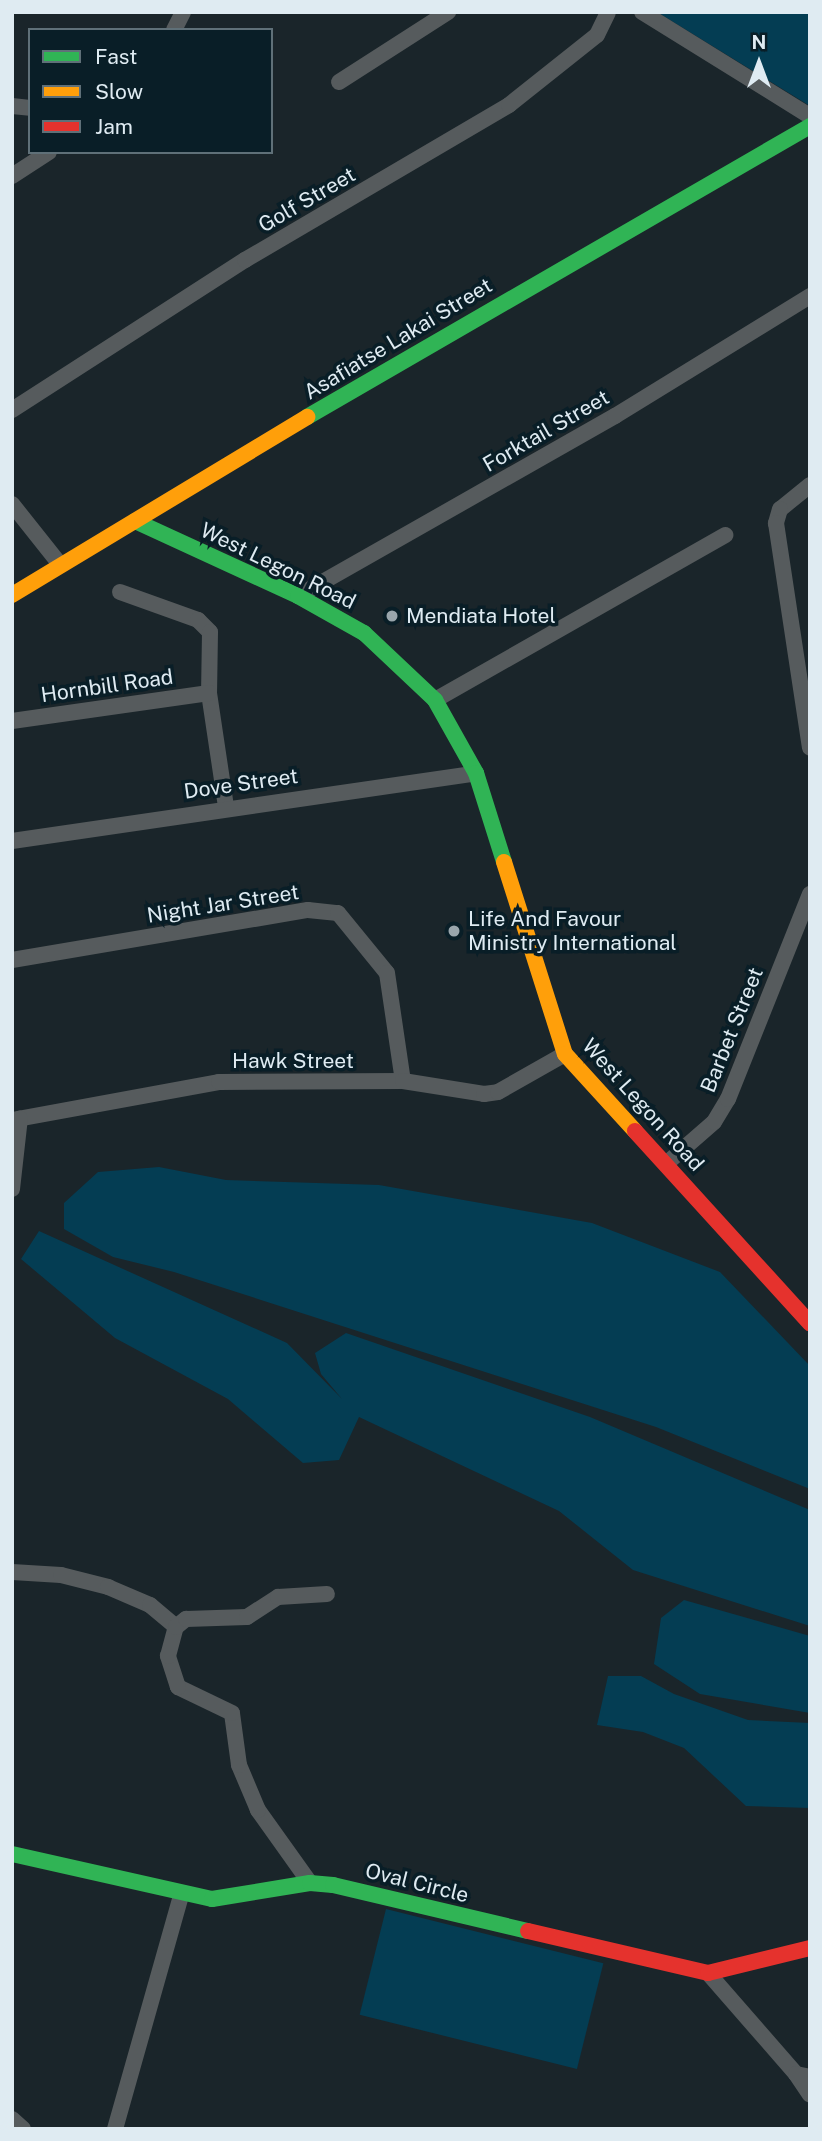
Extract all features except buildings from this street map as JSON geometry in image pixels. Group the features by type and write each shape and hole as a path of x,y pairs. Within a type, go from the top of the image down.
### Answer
{"street":[{"path":"175,28 183,12"},
{"path":"339,82 448,12"},
{"name":"Golf Street","path":"12,410 245,260 509,105 597,35 608,12"},
{"path":"642,12 810,116"},
{"name":"Asafiatse Lakai Street","path":"12,594 59,563 135,521 476,316 810,126"},
{"path":"12,176 46,154"},
{"name":"Forktail Street","path":"298,596 615,416 810,296"},
{"path":"810,485 780,509 776,523 810,747"},
{"path":"12,504 59,563"},
{"name":"West Legon Road","path":"135,521 298,596 364,633 435,700 476,773 565,1054 810,1323"},
{"path":"435,700 726,535"},
{"path":"120,592 206,623 210,632 209,693 226,807"},
{"name":"Hornbill Road","path":"12,721 209,693"},
{"name":"Dove Street","path":"12,841 226,807 476,773"},
{"name":"Barbet Street","path":"667,1163 714,1122 728,1099 810,894"},
{"name":"Night Jar Street","path":"12,960 308,910 338,913 387,973 402,1081"},
{"name":"Hawk Street","path":"16,1119 219,1082 402,1081 484,1094 498,1092 565,1054"},
{"path":"12,1189 16,1119"},
{"path":"12,1572 61,1575 108,1587 150,1605 176,1627"},
{"path":"176,1627 198,1617 255,1616 282,1595 327,1594"},
{"path":"176,1627 168,1656 172,1678 190,1696 232,1713 239,1765 258,1810 310,1883"},
{"name":"Oval Circle","path":"12,1854 181,1895 222,1898 310,1883 364,1892 708,1973 810,1948"},
{"path":"115,2129 181,1895"},
{"path":"708,1973 803,2076 810,2095"},
{"path":"12,2119 23,2129"}],"shaded area":[{"path":"657,12 810,12 810,106"},
{"path":"159,1167 226,1180 379,1185 592,1223 720,1272 810,1366 810,1489 656,1427 174,1272 113,1257 64,1229 64,1203 98,1172"},
{"path":"39,1231 287,1343 342,1399 321,1374 315,1353 346,1333 590,1417 810,1510 810,1626 633,1570 559,1511 359,1417 339,1460 303,1463 228,1399 115,1338 21,1259"},
{"path":"684,1600 810,1636 810,1713 700,1694 654,1664 661,1618"},
{"path":"608,1676 641,1676 674,1694 748,1720 810,1723 810,1808 746,1806 684,1748 643,1732 597,1725"},
{"path":"386,1909 603,1963 577,2069 360,2015"}],"traffic: fast":[{"path":"307,417 810,126"},
{"path":"135,521 298,596 364,633 435,700 476,773 504,862"},
{"path":"12,1854 212,1899 310,1883 333,1885 528,1931"}],"traffic: slow":[{"path":"12,595 307,417"},
{"path":"504,862 565,1054 635,1131"}],"traffic: jam":[{"path":"635,1131 810,1323"},
{"path":"528,1931 708,1973 810,1948"}],"place":[{"name":"Mendiata Hotel","path":"392,616"},
{"name":"Life And Favour Ministry International","path":"454,931"}]}
